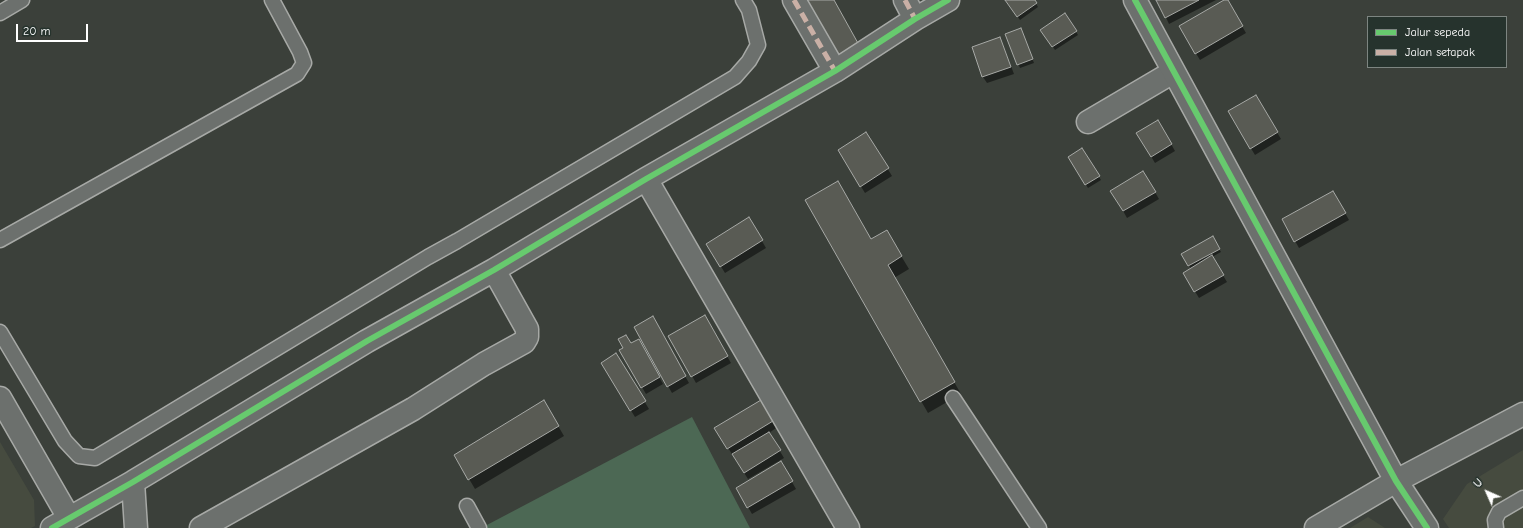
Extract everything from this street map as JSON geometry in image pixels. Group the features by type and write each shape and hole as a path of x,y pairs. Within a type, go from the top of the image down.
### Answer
{"street":[{"path":"794,0 835,71"},
{"path":"905,0 915,19"},
{"path":"0,398 60,523 133,482 367,341 494,270 646,179 835,71 915,19 948,0"},
{"path":"1135,0 1396,481 1427,528"},
{"path":"1088,122 1173,72"},
{"path":"646,179 848,528"},
{"path":"200,528 413,409 484,364 524,342 527,337 527,329 494,270"},
{"path":"1316,528 1396,481 1523,414"},
{"path":"133,482 136,528"}],"lane":[{"path":"0,13 22,0"},
{"path":"0,240 297,74 304,63 300,52 272,0"},
{"path":"0,332 65,441 79,456 95,458 428,256 457,241 735,77 749,61 758,45 749,10 743,0"},
{"path":"953,398 1039,528"},
{"path":"1496,528 1495,520 1499,512 1523,498"},
{"path":"467,506 479,528"}],"shaded area":[{"path":"0,442 34,500 35,526 31,528 0,528"},
{"path":"1523,450 1523,528 1449,528 1443,519 1467,484"},
{"path":"1368,517 1385,528 1350,528"}],"green space":[{"path":"692,417 750,528 486,528 485,526"}],"building":[{"path":"806,0 834,0 859,45 833,60"},
{"path":"1005,0 1035,0 1037,3 1017,17"},
{"path":"1156,0 1199,0 1165,18"},
{"path":"1224,0 1228,0 1243,26 1195,54 1179,26"},
{"path":"1065,13 1077,31 1052,47 1040,30"},
{"path":"1021,28 1033,59 1017,65 1005,34"},
{"path":"1000,37 1011,67 982,77 972,47"},
{"path":"1256,95 1278,132 1250,149 1228,111"},
{"path":"1158,120 1172,144 1151,157 1136,133"},
{"path":"866,132 889,168 860,187 838,150"},
{"path":"1082,148 1100,176 1085,185 1068,157"},
{"path":"1143,171 1156,192 1123,211 1110,191"},
{"path":"838,181 871,239 887,230 902,256 888,265 955,382 920,402 805,200"},
{"path":"1333,191 1346,213 1294,242 1282,219"},
{"path":"749,217 763,240 720,267 706,244"},
{"path":"1213,236 1220,249 1188,266 1181,254"},
{"path":"1212,255 1224,275 1194,292 1183,273"},
{"path":"705,315 728,356 691,377 668,336"},
{"path":"653,316 686,376 667,387 634,327"},
{"path":"626,335 631,343 639,339 660,377 641,388 619,350 623,348 618,339"},
{"path":"616,353 646,401 630,411 601,363"},
{"path":"544,400 559,426 468,480 454,455"},
{"path":"761,400 773,421 727,449 714,428"},
{"path":"769,432 781,450 744,473 732,454"},
{"path":"781,461 793,481 747,508 736,488"}],"marked path":[{"path":"794,0 835,71"},
{"path":"905,0 915,19"}],"cycle path":[{"path":"52,528 133,482 367,341 494,270 646,179 835,71 915,19 948,0"},
{"path":"1135,0 1396,481 1427,528"}]}
